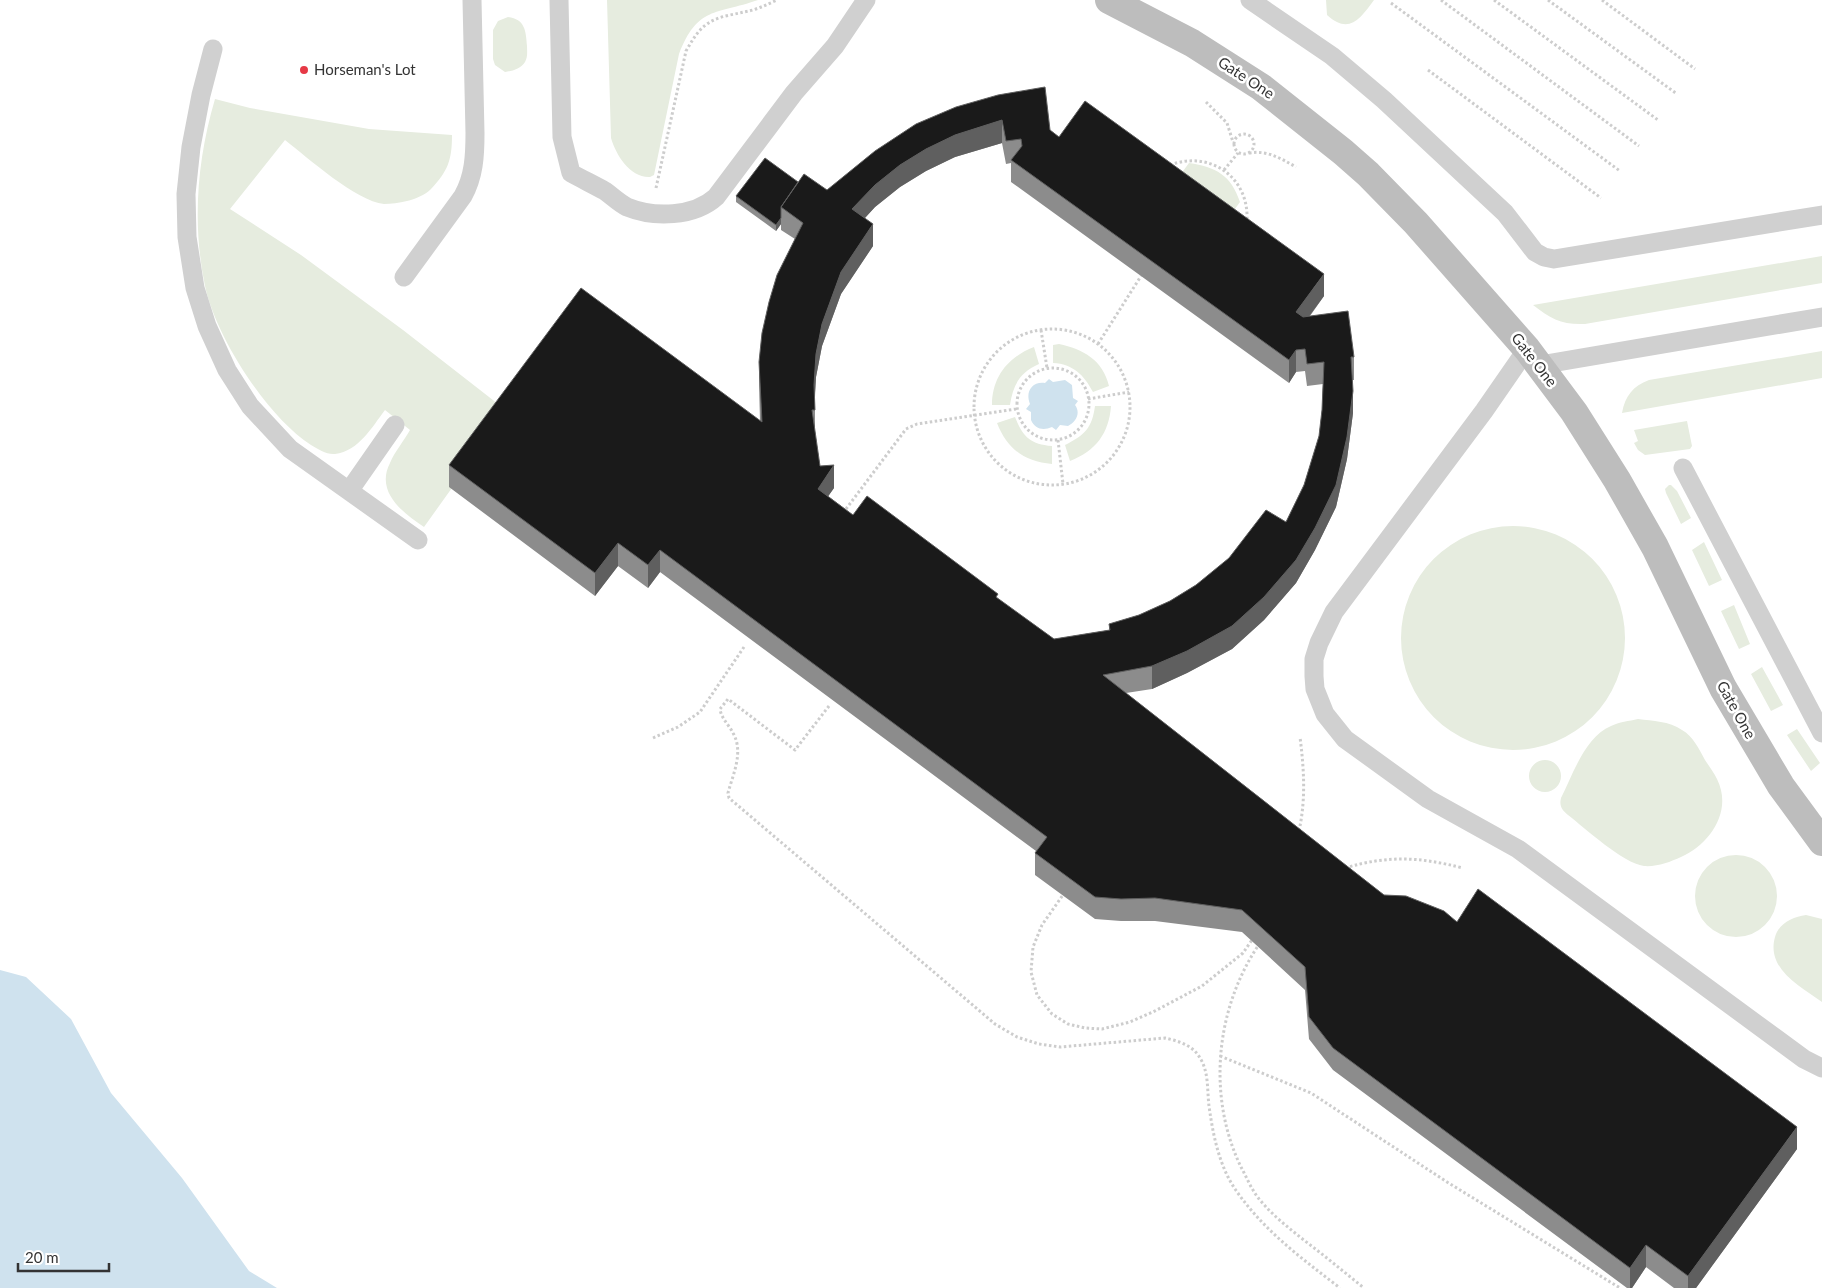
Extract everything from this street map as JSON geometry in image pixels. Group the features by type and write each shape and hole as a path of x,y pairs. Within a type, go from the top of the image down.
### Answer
{"street":[{"name":"Gate One","path":"1109,0 1192,43 1261,87 1343,152 1368,174 1416,223 1534,357 1574,412 1617,480 1654,547 1706,655 1752,740 1781,786 1822,842"}],"lane":[{"path":"404,277 463,196 471,178 475,153 472,0"},
{"path":"559,0 562,138 571,173 627,206 646,212 662,213 684,213 697,209 716,198 794,93 835,46 866,0"},
{"path":"1250,0 1332,56 1384,100 1505,213 1535,252 1544,257 1554,259 1822,215"},
{"path":"213,49 201,95 191,147 186,194 187,237 198,296 208,326 227,370 250,406 290,449 418,540"},
{"path":"1822,317 1534,357 1484,411 1334,612 1326,625 1314,659 1314,676 1319,701 1325,714 1346,739 1428,799 1518,849 1804,1059 1822,1068"},
{"path":"349,491 396,425"},
{"path":"1683,468 1822,733"}],"path":[{"path":"656,188 686,51 694,36 708,23 727,15 743,13 762,7 777,0"},
{"path":"1441,0 1639,146"},
{"path":"1494,0 1658,120"},
{"path":"1548,0 1677,94"},
{"path":"1602,0 1695,69"},
{"path":"1391,4 1620,171"},
{"path":"1428,70 1601,198"},
{"path":"1206,102 1227,123 1238,152 1244,154 1260,152 1273,154 1296,167"},
{"path":"1233,143 1239,135 1251,134 1254,147 1248,153"},
{"path":"1224,170 1238,152"},
{"path":"1163,169 1177,162 1192,160 1213,164 1224,170 1242,192 1247,223"},
{"path":"1098,344 1141,276"},
{"path":"1052,329 1073,331 1098,344 1117,363 1126,378 1130,392 1131,413 1128,430 1121,446 1110,460 1096,472 1081,480 1063,485 1028,482 1012,474 996,462 984,445 976,426 974,406 976,386 984,367 997,351 1013,339 1032,331 1052,329"},
{"path":"1041,330 1048,368"},
{"path":"1048,368 1060,368 1072,373 1082,381 1088,393 1088,399 1087,417 1080,428 1070,436 1058,440 1046,440 1026,430 1016,409 1016,398 1020,387 1027,378 1036,371 1048,368"},
{"path":"1088,399 1130,392"},
{"path":"842,515 906,428 917,424 1016,409"},
{"path":"1058,440 1063,485"},
{"path":"653,738 678,727 700,712 744,647"},
{"path":"830,706 795,750 728,699 720,709 738,745 738,758 728,793 729,798 995,1024 1017,1037 1039,1044 1060,1047 1165,1038 1182,1042 1194,1050 1200,1058 1206,1075 1214,1136 1221,1162 1234,1187 1253,1213 1272,1234 1340,1288"},
{"path":"1298,837 1303,815 1304,784 1300,737"},
{"path":"1342,869 1366,862 1395,858 1431,860 1463,868"},
{"path":"1069,886 1042,925 1033,947 1032,972 1038,995 1052,1014 1068,1024 1102,1029 1130,1022 1153,1012 1202,986 1243,953 1258,930"},
{"path":"1265,935 1250,957 1230,1002 1223,1031 1220,1056 1221,1090 1227,1128 1235,1154 1258,1198 1272,1215 1364,1288"},
{"path":"1220,1056 1311,1093 1448,1182 1620,1288"}],"shaded area":[{"path":"607,0 758,0 719,11 701,20 693,27 679,54 654,175 650,177 636,174 630,170 620,158 611,138"},
{"path":"1326,0 1374,0 1354,22 1342,24 1327,15"},
{"path":"508,17 518,20 524,27 527,54 526,60 521,66 505,72 495,65 493,59 493,30 498,21"},
{"path":"215,99 250,108 369,129 452,135 450,158 445,171 431,189 413,199 387,204 373,201 333,178 285,140 230,209 301,255 403,330 507,411 424,527 393,501 386,483 386,474 394,454 410,430 385,410 370,431 351,448 335,454 329,454 320,450 294,432 277,416 246,374 220,328 205,286 201,263 198,216 200,169"},
{"path":"1189,163 1215,170 1232,185 1240,202 1224,224 1172,186"},
{"path":"1822,256 1822,283 1585,324 1557,320 1533,305"},
{"path":"1059,344 1076,349 1091,357 1102,369 1109,386 1093,392 1086,380 1072,368 1053,363 1053,345"},
{"path":"1034,347 1039,364 1032,367 1018,380 1010,405 992,405 995,386 1003,369 1016,356"},
{"path":"1822,351 1822,378 1622,413 1625,402 1631,392 1638,385 1649,380"},
{"path":"1095,406 1111,406 1110,416 1104,433 1100,440 1087,452 1070,461 1065,445 1078,438 1086,430 1092,420"},
{"path":"1015,417 1021,430 1028,438 1044,445 1052,446 1052,464 1042,463 1025,457 1018,453 1006,440 997,423"},
{"path":"1687,421 1692,446 1690,449 1645,455 1638,450 1634,443 1638,441 1634,430"},
{"path":"1669,485 1677,491 1691,518 1681,524 1666,493 1665,489"},
{"path":"1502,526 1524,526 1556,534 1575,544 1593,558 1607,576 1621,605 1625,638 1621,671 1617,681 1607,700 1593,718 1575,732 1546,746 1524,750 1502,750 1470,742 1451,732 1433,718 1419,700 1405,671 1401,649 1401,627 1409,595 1419,576 1433,558 1451,544 1480,530"},
{"path":"1704,542 1722,580 1709,586 1692,550"},
{"path":"1734,605 1750,644 1739,649 1721,611"},
{"path":"1762,667 1783,705 1771,711 1751,674"},
{"path":"1638,719 1666,723 1686,733 1695,743 1714,774 1721,791 1722,803 1716,825 1701,844 1681,857 1654,866 1635,864 1615,852 1566,813 1561,808 1560,803 1575,768 1594,739 1602,731 1614,725"},
{"path":"1797,729 1820,763 1811,771 1787,735"},
{"path":"1545,760 1557,764 1561,776 1557,788 1545,792 1533,788 1529,776 1533,764"},
{"path":"1736,855 1752,858 1765,867 1774,880 1777,896 1774,912 1765,925 1752,934 1736,937 1720,934 1707,925 1698,912 1695,896 1698,880 1707,867 1720,858"},
{"path":"1806,915 1822,919 1822,1002 1787,976 1775,958 1774,948 1777,932 1783,924 1796,917"}],"water":[{"path":"1049,379 1053,382 1065,380 1072,385 1073,398 1078,401 1075,405 1078,414 1075,420 1068,426 1060,425 1056,430 1052,427 1042,429 1037,427 1031,420 1031,412 1026,409 1030,404 1028,395 1031,388 1036,384 1045,383"},
{"path":"0,970 26,977 71,1019 111,1093 182,1178 249,1271 277,1288 0,1288"}],"building":[{"path":"1045,87 1050,130 1059,137 1085,101 1324,274 1296,312 1303,317 1348,311 1354,357 1351,357 1353,391 1347,437 1336,485 1315,528 1296,560 1264,597 1232,626 1187,651 1152,666 1103,675 1384,895 1406,896 1444,911 1457,922 1478,889 1797,1127 1688,1276 1646,1245 1630,1268 1333,1048 1309,1017 1305,967 1242,910 1155,898 1121,899 1095,897 1035,853 1047,837 660,550 648,565 618,543 595,573 449,465 581,288 762,422 759,362 762,333 777,275 803,223 781,207 804,174 827,190 875,151 916,124 956,107 998,95","holes":["1002,120 1006,141 1021,139 1022,146 1011,160 1289,360 1296,350 1305,349 1307,364 1324,362 1319,436 1304,485 1286,522 1266,510 1229,558 1196,585 1170,601 1139,615 1109,624 1110,630 1054,639 996,597 998,594 867,496 853,515 818,489 834,465 820,466 812,410 815,410 816,354 822,324 841,272 873,224 852,209 875,185 900,165 926,149 955,135"]},
{"path":"765,158 798,182 781,207 781,218 776,225 736,196"}],"place":[{"name":"Horseman's Lot","path":"304,70"}]}
